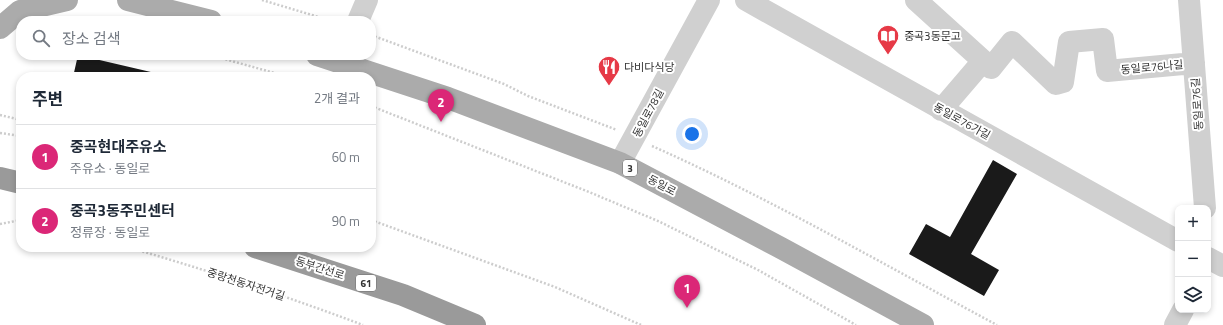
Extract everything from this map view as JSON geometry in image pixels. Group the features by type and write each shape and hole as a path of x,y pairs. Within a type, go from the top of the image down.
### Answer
{"highway":[{"path":"0,178 16,182"},
{"name":"동부간선로","path":"270,252 403,295 475,325"}],"main road":[{"path":"0,28 20,11 66,0"},
{"path":"128,0 191,16"},
{"name":"동일로","path":"344,60 620,163 923,325"}],"street":[{"path":"360,16 367,0"},
{"name":"동일로78길","path":"620,163 709,0"},
{"name":"동일로76가길","path":"746,0 1175,239"},
{"name":"동일로76길","path":"1190,0 1205,205"},
{"path":"922,2 983,61 941,110"},
{"name":"동일로76나길","path":"983,61 991,68 1012,42 1056,84 1063,82 1069,42 1103,39 1107,71 1194,63"},
{"path":"1175,325 1181,313"}],"path":[{"path":"262,0 315,16"},
{"path":"376,37 504,84 528,96 622,132"},
{"path":"228,60 272,72"},
{"path":"376,108 589,192 658,221 758,270 856,325"},
{"path":"0,115 16,119"},
{"path":"0,133 16,135"},
{"path":"650,145 689,162 806,222 997,325"},
{"path":"0,224 16,221"},
{"path":"376,222 555,287 641,325"},
{"name":"중랑천동자전거길","path":"144,252 305,303 363,325"}],"building":[{"path":"77,60 99,60 151,72 74,72"},
{"path":"993,160 1017,174 971,254 999,270 984,296 909,254 926,224 950,237"}],"place":[{"name":"중곡3동문고","path":"888,56"},
{"name":"다비다식당","path":"609,86"},
{"name":"중곡3동주민센터","path":"441,122"},
{"name":"중곡현대주유소","path":"687,308"}]}
